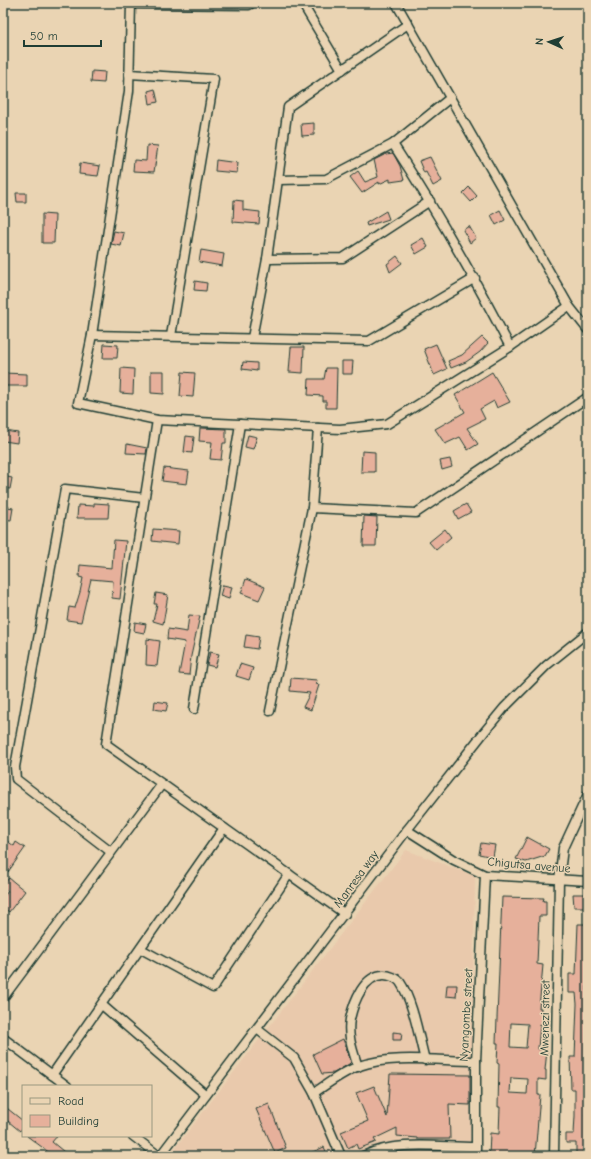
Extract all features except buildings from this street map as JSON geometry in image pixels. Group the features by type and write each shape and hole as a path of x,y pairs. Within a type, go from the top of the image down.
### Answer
{"street":[{"path":"252,3 249,5 131,3 128,99 92,335 78,403 157,420 340,429 387,424 510,347 569,306"},
{"path":"302,3 342,70"},
{"path":"396,3 569,306 588,330"},
{"path":"252,338 267,259 288,108 408,24"},
{"path":"129,74 214,79 171,336"},
{"path":"278,180 326,179 393,144 450,98"},
{"path":"393,144 430,201 475,278 510,347"},
{"path":"267,259 343,258 430,201"},
{"path":"92,335 369,341 475,278"},
{"path":"312,508 416,512 588,396"},
{"path":"157,420 106,744 345,914"},
{"path":"194,709 240,424"},
{"path":"270,711 312,508 318,428"},
{"path":"111,852 16,779 15,766 65,489 144,498"},
{"name":"Manresa way","path":"159,1156 345,914 406,830 504,708 547,665 588,632"},
{"path":"3,998 162,784"},
{"name":"Mwenezi street","path":"554,1156 559,880 563,848 588,794"},
{"path":"52,1075 224,828"},
{"name":"Chigutsa avenue","path":"406,830 459,863 485,875 588,881"},
{"path":"141,949 213,988 289,874"},
{"name":"Nyangombe street","path":"476,1156 474,1147 476,1061 485,875"},
{"path":"358,1067 350,1043 350,1021 354,1003 364,985 376,975 389,975 400,981 411,1008 425,1060"},
{"path":"102,1005 206,1095"},
{"path":"257,1029 294,1058 314,1093 341,1156"},
{"path":"3,1038 66,1085"},
{"path":"314,1093 358,1067 390,1060 476,1061"},
{"path":"133,1137 159,1156"},
{"path":"363,1156 382,1148 396,1146 474,1147"}],"shaded area":[{"path":"406,850 475,876 470,1156 169,1156"}]}
